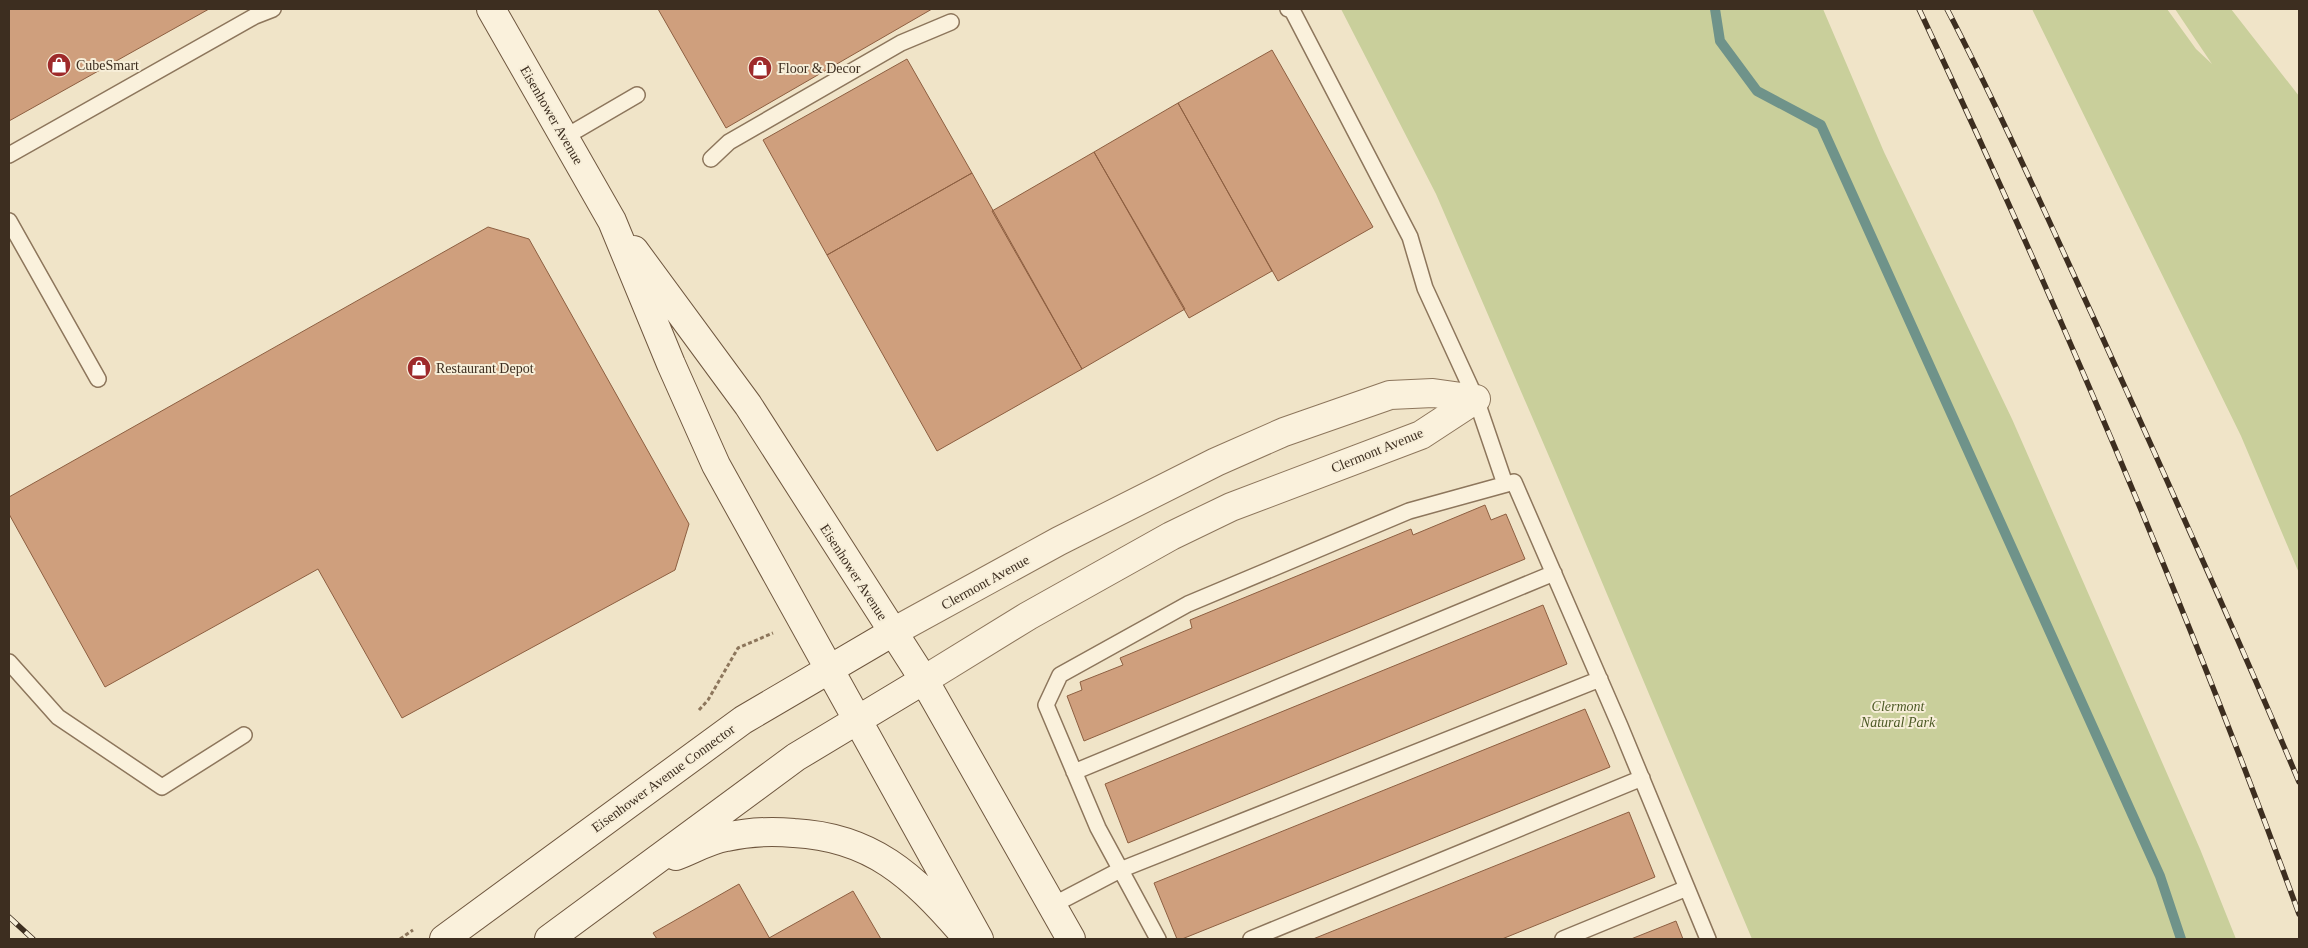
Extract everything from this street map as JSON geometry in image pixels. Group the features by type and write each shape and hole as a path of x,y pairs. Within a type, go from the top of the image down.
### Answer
{"main road":[{"name":"Eisenhower Avenue","path":"491,9 612,221 671,364 716,465 827,669 979,939"},
{"name":"Eisenhower Avenue","path":"612,221 748,405 924,680 1071,939"},
{"name":"Clermont Avenue","path":"893,632 1068,537 1216,462 1284,432 1390,395 1433,392 1476,399"},
{"name":"Clermont Avenue","path":"924,680 1028,616 1171,536 1231,507 1421,435 1476,399"},
{"name":"Eisenhower Avenue Connector","path":"444,939 743,720 893,632"},
{"path":"548,939 796,757 924,680"},
{"path":"642,869 725,837 770,831 823,834 867,849 906,875 940,907 969,939"}],"lane":[{"path":"9,155 255,16 273,9"},
{"path":"1288,9 1292,10 1410,237 1425,288 1476,399 1505,484"},
{"path":"711,159 729,142 901,43 951,22"},
{"path":"565,137 637,95"},
{"path":"9,221 98,379"},
{"path":"1158,939 1098,828 1046,705 1060,675 1188,604 1409,511 1514,482 1600,679 1708,939"},
{"path":"1074,772 1554,573"},
{"path":"9,662 58,717 162,787 244,735"},
{"path":"1052,905 1120,870 1600,679"},
{"path":"1251,939 1642,778"},
{"path":"1563,939 1687,888"}],"green space":[{"name":"Clermont Natural Park","path":"1341,9 1823,9 1884,152 2012,419 2200,849 2236,939 1752,939 1554,468 1436,194"},
{"path":"2032,9 2167,9 2196,49 2212,64 2175,9 2231,9 2299,96 2299,573 2241,436"}],"building":[{"name":"CubeSmart","path":"9,9 209,9 9,121"},
{"name":"Floor & Decor","path":"658,9 932,9 726,128"},
{"path":"1272,50 1373,227 1278,281 1178,103"},
{"path":"907,59 972,173 827,255 763,140"},
{"path":"1178,103 1272,271 1189,318 1094,152"},
{"path":"1094,152 1185,309 1082,369 992,211"},
{"path":"972,173 1082,369 937,451 827,255"},
{"name":"Restaurant Depot","path":"488,227 529,239 689,524 675,570 402,718 318,569 105,687 9,514 9,497"},
{"path":"1485,505 1491,520 1506,514 1525,559 1084,741 1067,696 1082,690 1080,682 1123,665 1120,658 1192,628 1190,620 1411,529 1413,535"},
{"path":"1543,605 1567,664 1128,843 1105,784"},
{"path":"1585,709 1610,767 1182,939 1177,939 1154,883"},
{"path":"1629,812 1655,877 1502,939 1313,939"},
{"path":"739,884 770,939 657,939 653,933"},
{"path":"853,891 881,939 769,938"},
{"path":"1676,921 1683,939 1631,939"}],"waterway":[{"path":"1715,9 1720,41 1757,91 1821,125 2160,876 2181,939"}],"railway":[{"path":"1919,9 1971,120 2119,457 2212,685 2299,914"},
{"path":"1947,9 1967,47 2095,321 2224,608 2299,782"},
{"path":"9,917 33,939"}],"place":[{"name":"CubeSmart","path":"59,65"},
{"name":"Floor & Decor","path":"760,68"},
{"name":"Restaurant Depot","path":"419,368"}]}
